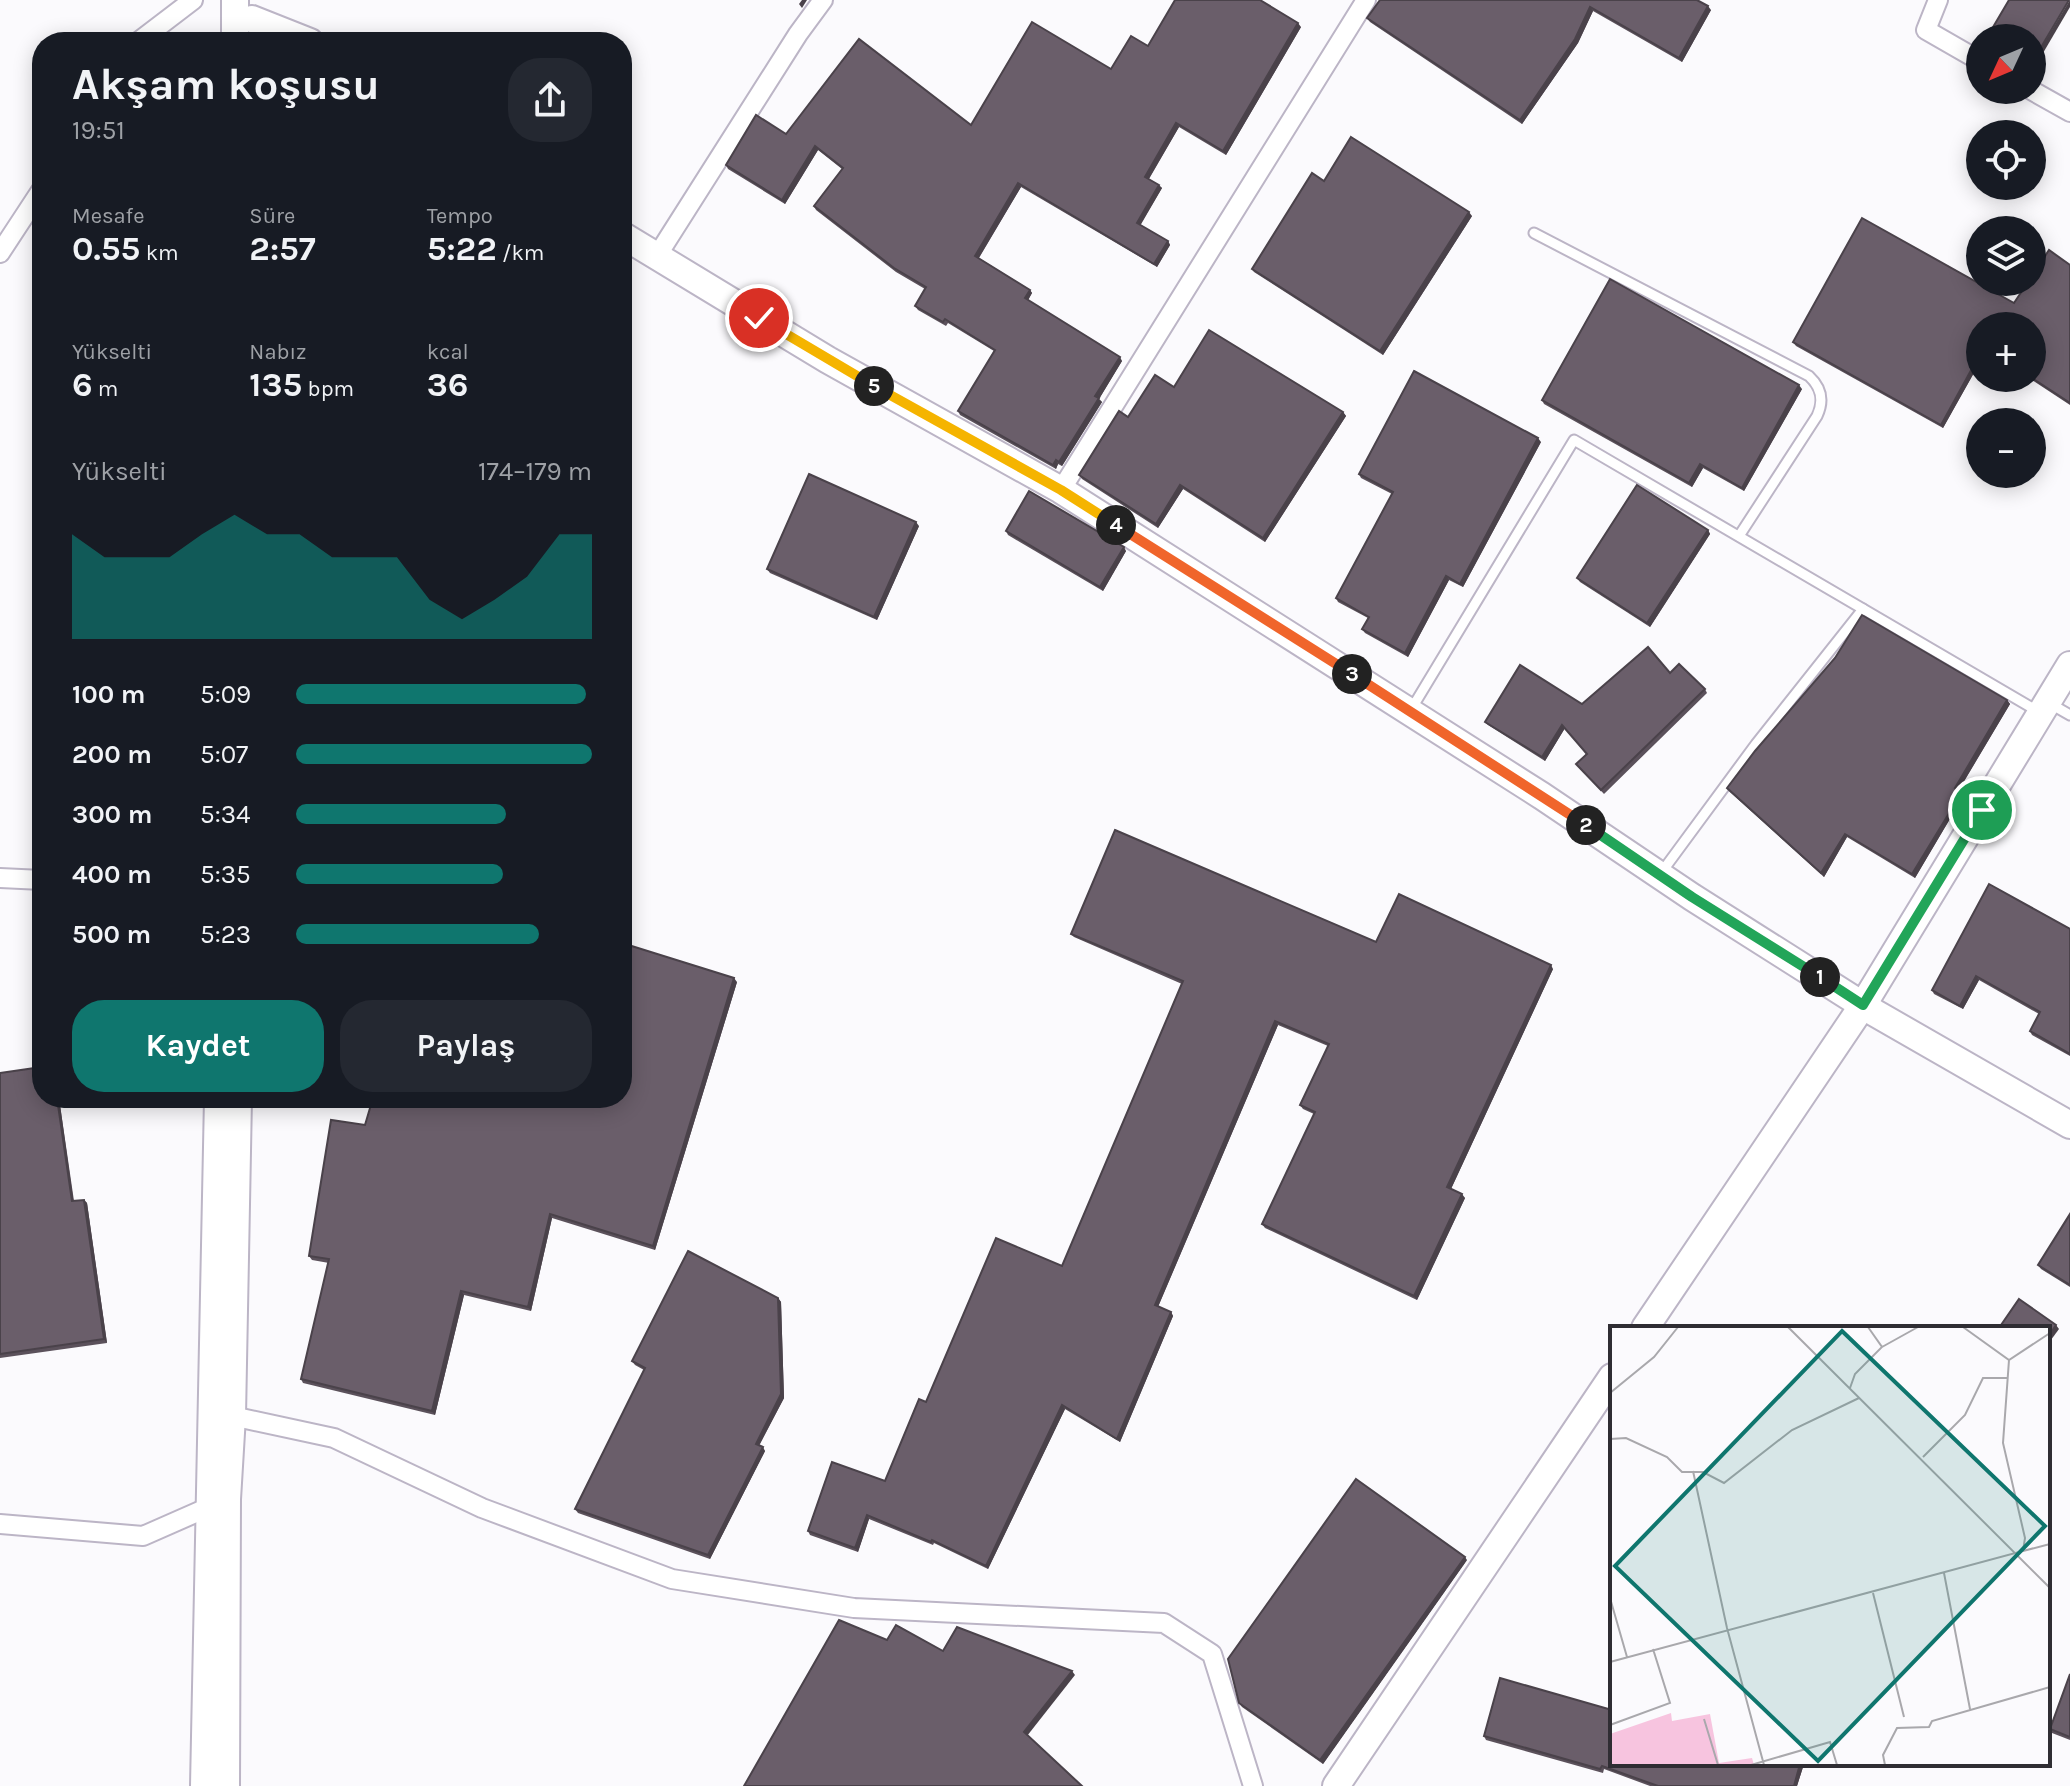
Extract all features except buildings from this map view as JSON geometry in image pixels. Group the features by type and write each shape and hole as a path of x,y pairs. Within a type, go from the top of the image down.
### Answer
{"street":[{"path":"151,32 193,0"},
{"path":"657,256 798,34 823,0"},
{"path":"1061,490 1366,0"},
{"path":"1938,0 1926,30 1966,53"},
{"path":"237,32 242,11 288,32"},
{"path":"2046,98 2070,112"},
{"path":"0,253 32,204"},
{"path":"632,241 828,360 1061,490 1410,711 1863,1005 2070,1125"},
{"path":"1646,1326 1863,1005 2053,710 2070,665"},
{"path":"0,878 32,880"},
{"path":"218,1108 218,1503 226,1786"},
{"path":"204,1786 218,1503 232,1416 238,1108"},
{"path":"1336,1786 1610,1380"},
{"path":"232,1416 334,1438 482,1508 672,1579 854,1608 1164,1623 1212,1654 1253,1786"},
{"path":"0,1524 143,1536 218,1503"}],"lane":[{"path":"1534,233 1809,376 1818,385 1822,400 1817,416 1739,536"},
{"path":"1410,711 1574,440 1863,609 2053,710"},
{"path":"1660,875 1756,744 1863,609"}],"route":[{"path":"759,318 1061,490 1419,717 1692,897 1863,1005 1982,810"}]}
